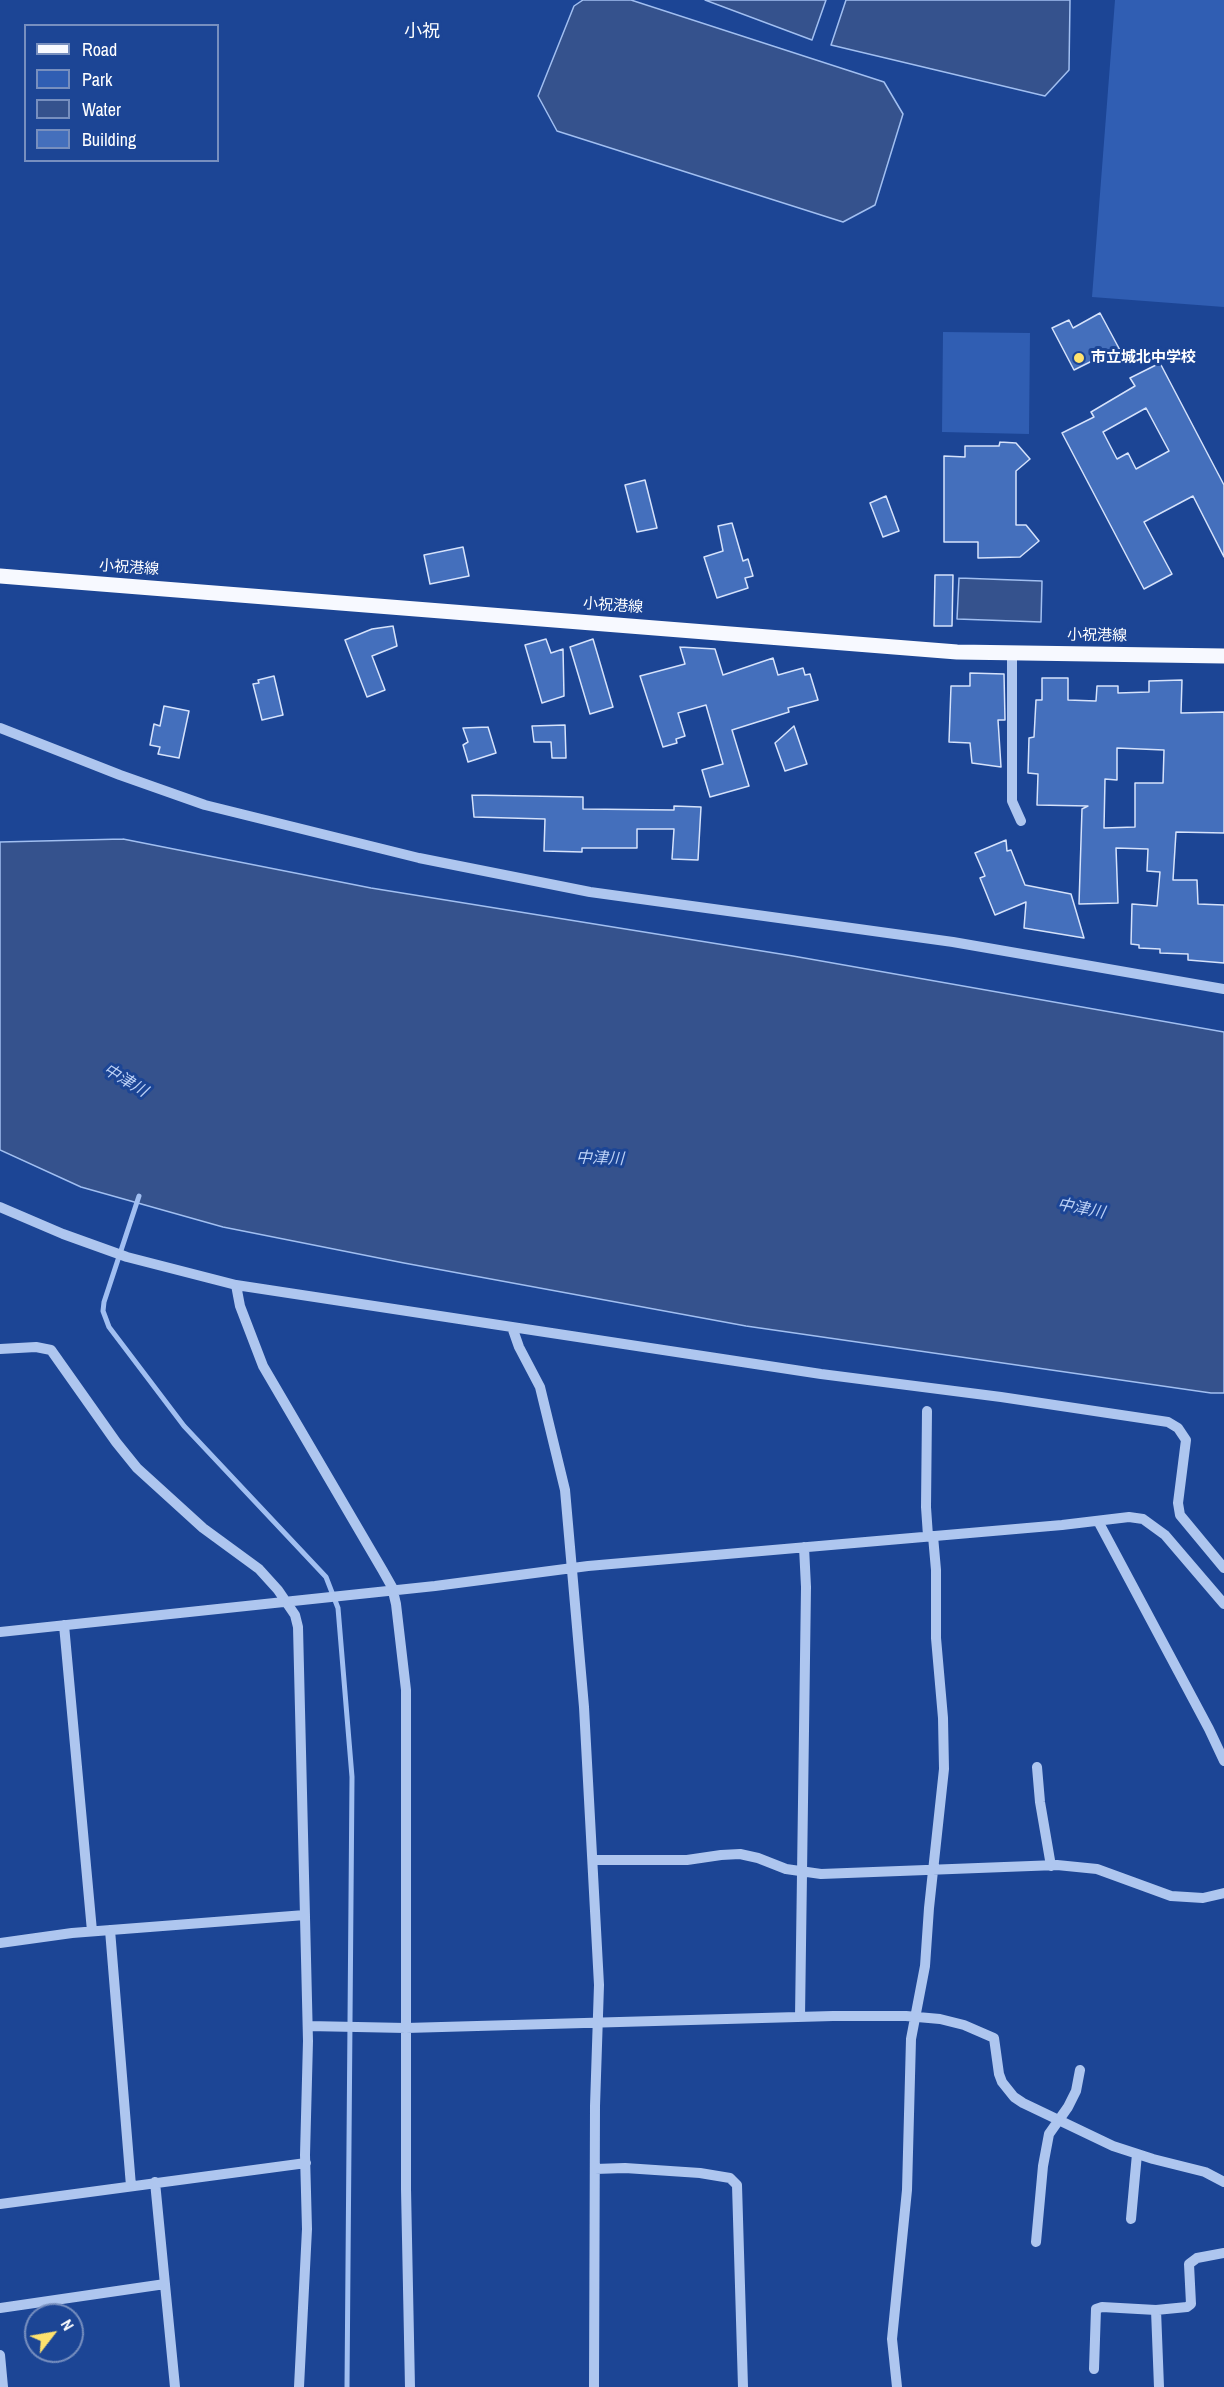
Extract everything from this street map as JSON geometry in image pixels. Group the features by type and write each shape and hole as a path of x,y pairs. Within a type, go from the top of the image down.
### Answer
{"main road":[{"name":"小祝港線","path":"0,576 957,652 1224,656"}],"street":[{"path":"1012,652 1012,801 1021,820"},
{"path":"0,728 120,775 206,805 419,858 590,891 953,942 1224,989"},
{"path":"0,1207 63,1234 127,1257 236,1285 820,1374 1001,1397 1168,1422 1178,1428 1186,1442 1179,1503 1180,1515 1224,1568"},
{"path":"236,1285 240,1306 263,1366 383,1571 396,1604 406,1690 406,2189 410,2387"},
{"path":"512,1327 519,1347 540,1387 565,1490 584,1707 599,1985 594,2387"},
{"path":"0,1349 36,1347 51,1350 137,1468 202,1528 259,1569 295,1615 298,1628 308,2026 307,2229 299,2387"},
{"path":"897,2387 892,2339 907,2190 909,2070 914,2017 925,1966 933,1869 943,1796 945,1740 938,1668 936,1570 926,1507 927,1411"},
{"path":"0,1632 287,1602 573,1568 1129,1517 1143,1519 1154,1525 1224,1604"},
{"path":"1098,1521 1224,1761"},
{"path":"800,2017 806,1587 804,1547"},
{"path":"64,1625 92,1932"},
{"path":"1037,1767 1040,1802 1051,1866"},
{"path":"593,1860 687,1860 740,1854 803,1872 821,1874 1051,1866 1097,1869 1171,1896 1203,1898 1224,1893"},
{"path":"0,1943 110,1930 305,1915"},
{"path":"110,1930 131,2186"},
{"path":"308,2026 406,2028 800,2017 914,2017 953,2022 994,2038 999,2074 1007,2090 1023,2103 1098,2140 1137,2154 1205,2172 1224,2182"},
{"path":"1036,2242 1049,2134 1072,2099 1080,2070"},
{"path":"1131,2219 1137,2154"},
{"path":"0,2204 306,2163"},
{"path":"595,2169 625,2168 700,2173 730,2178 738,2185 743,2387"},
{"path":"155,2182 175,2387"},
{"path":"1094,2368 1096,2309 1102,2307 1156,2310 1187,2307 1191,2304 1189,2264 1197,2258 1224,2253"},
{"path":"0,2308 165,2284"},
{"path":"1156,2310 1159,2387"},
{"path":"0,2355 3,2387"}],"green space":[{"path":"1115,0 1224,0 1224,307 1092,297"},
{"path":"943,332 1030,333 1029,434 942,432"}],"water":[{"path":"583,0 631,0 884,82 903,114 875,205 843,222 557,131 538,96 574,6"},
{"path":"705,0 826,0 812,40"},
{"path":"846,0 1070,0 1069,70 1045,96 831,45"},
{"path":"959,578 1042,581 1041,622 957,619"},
{"name":"中津川","path":"123,839 371,888 793,956 1224,1032 1224,1393 1211,1393 746,1326 404,1263 223,1227 81,1187 0,1150 0,842"}],"building":[{"path":"1100,313 1121,352 1102,362 1100,357 1074,370 1052,328 1069,320 1073,328"},
{"path":"1160,363 1224,485 1224,557 1193,496 1144,522 1172,574 1144,589 1062,433 1094,417 1091,412 1135,386 1130,378","holes":["1146,408 1169,451 1136,469 1128,453 1117,459 1103,432"]},
{"path":"1000,442 1016,443 1030,459 1016,471 1016,525 1026,525 1039,541 1020,557 978,558 978,542 944,542 944,456 965,457 965,446 999,446"},
{"path":"645,480 657,528 637,532 625,485"},
{"path":"886,496 899,531 883,537 870,503"},
{"path":"732,523 743,561 748,559 753,576 745,578 748,588 717,598 704,557 723,551 718,526"},
{"path":"463,547 469,576 430,584 424,555"},
{"path":"935,575 953,575 952,626 934,626"},
{"path":"393,626 397,646 372,656 385,690 367,697 345,640 372,629"},
{"path":"546,639 551,653 563,649 564,696 542,703 525,645"},
{"path":"593,639 613,707 590,714 570,647"},
{"path":"680,647 715,649 723,675 773,658 778,675 803,668 805,675 810,674 818,700 788,708 789,712 732,730 749,786 710,797 702,770 723,764 706,705 678,713 685,736 676,739 677,743 663,747 640,676 685,664"},
{"path":"970,673 1004,674 1005,720 998,720 1001,767 972,763 970,743 949,742 951,686 970,686"},
{"path":"274,676 283,715 262,720 253,684 259,683 258,680"},
{"path":"1042,678 1068,678 1068,700 1096,701 1097,686 1118,686 1118,693 1149,692 1149,681 1182,680 1181,713 1224,712 1224,833 1176,832 1173,880 1197,880 1198,904 1224,905 1224,963 1188,960 1188,954 1160,953 1160,949 1139,948 1139,945 1131,944 1132,904 1157,906 1160,872 1147,871 1148,849 1116,848 1118,903 1079,904 1082,809 1088,806 1037,805 1038,774 1028,773 1029,738 1034,737 1036,700 1042,700","holes":["1117,748 1164,750 1163,783 1135,783 1135,827 1104,828 1105,779 1117,780"]},
{"path":"164,706 189,711 179,758 158,754 160,747 150,745 154,724 160,726"},
{"path":"565,725 566,758 552,758 551,742 534,742 532,726"},
{"path":"794,726 807,764 785,771 775,743"},
{"path":"488,727 496,753 468,762 463,745 468,742 463,728"},
{"path":"472,795 583,797 583,809 674,810 674,806 701,807 698,860 672,859 674,829 637,829 637,848 582,848 582,852 544,851 545,819 474,817"},
{"path":"1006,840 1007,851 1011,850 1025,885 1071,894 1084,938 1024,928 1026,902 995,915 980,878 985,876 975,853"}],"waterway":[{"path":"139,1196 104,1302 103,1311 109,1327 184,1426 326,1577 338,1608 352,1777 347,2387"}],"place":[{"name":"市立城北中学校","path":"1079,358"}],"district":[{"name":"小祝","path":"422,32"}]}
